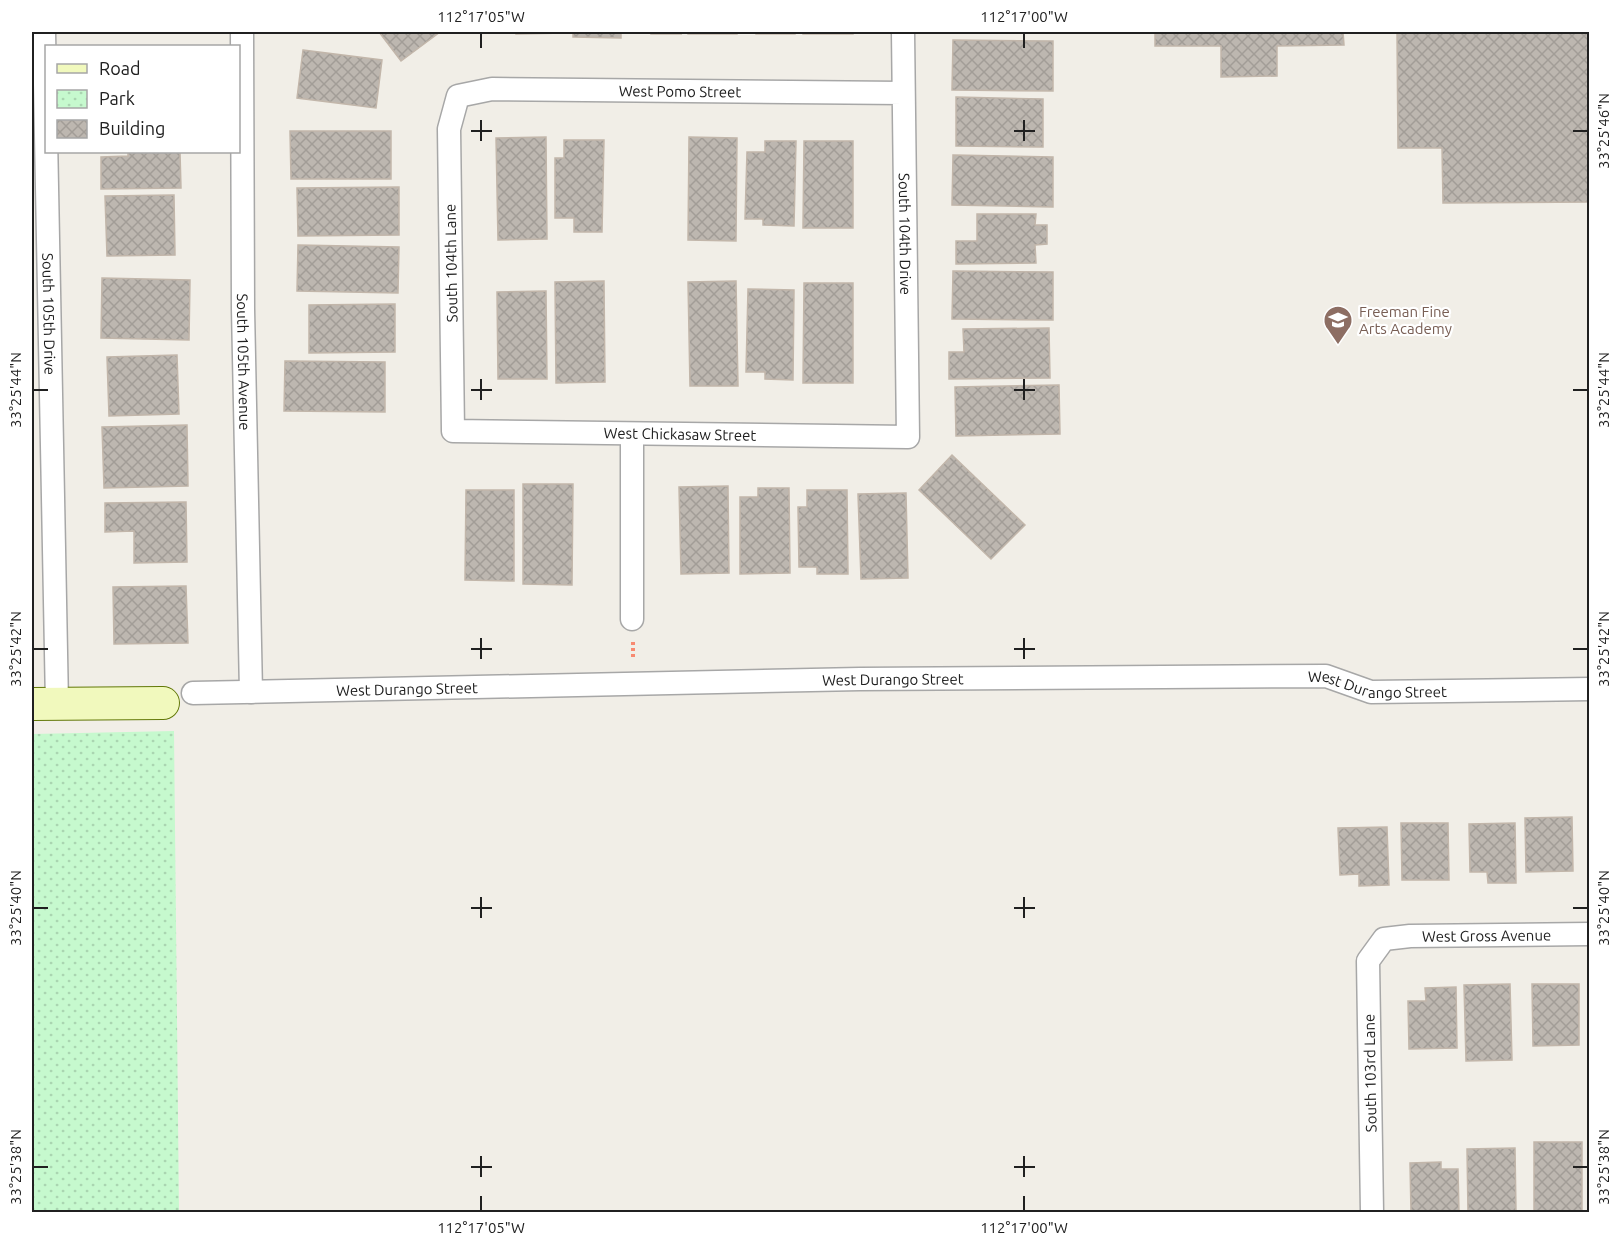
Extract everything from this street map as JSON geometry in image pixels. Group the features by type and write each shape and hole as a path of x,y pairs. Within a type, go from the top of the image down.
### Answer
{"street":[{"name":"South 105th Drive","path":"44,32 45,83"},
{"name":"South 105th Avenue","path":"242,32 243,297 250,692"},
{"name":"South 104th Drive","path":"903,32 908,437"},
{"name":"West Pomo Street","path":"459,96 492,89 903,93"},
{"name":"South 104th Lane","path":"453,431 449,129 459,96"},
{"name":"South 105th Drive","path":"44,704 42,480 46,153"},
{"name":"West Chickasaw Street","path":"453,431 908,437"},
{"path":"632,434 632,619"},
{"name":"West Durango Street","path":"194,693 633,683 1326,676 1371,692 1590,689"},
{"path":"44,704 163,703"},
{"name":"West Gross Avenue","path":"1384,939 1410,936 1590,934"},
{"name":"South 103rd Lane","path":"1372,1212 1368,961 1384,939"}],"path":[{"path":"632,619 633,683"}],"green space":[{"path":"174,731 179,1212 32,1212 32,734"}],"building":[{"path":"379,32 440,32 401,61"},
{"path":"516,32 565,32 565,33 516,34"},
{"path":"573,32 621,32 621,38 573,37"},
{"path":"651,32 680,32 681,34 651,34"},
{"path":"688,32 737,32 737,34 688,34"},
{"path":"756,32 795,32 795,34 756,34"},
{"path":"803,32 853,32 853,34 803,34"},
{"path":"1155,32 1343,32 1344,45 1277,46 1277,76 1221,77 1221,46 1155,46"},
{"path":"1397,32 1590,32 1590,202 1443,203 1442,148 1398,148"},
{"path":"953,40 1053,41 1053,91 952,90"},
{"path":"303,50 382,60 376,108 297,98"},
{"path":"956,97 1043,99 1043,147 956,146"},
{"path":"290,131 391,131 391,179 291,179"},
{"path":"546,137 547,239 498,240 496,138"},
{"path":"689,137 737,138 736,241 688,240"},
{"path":"564,140 604,140 602,232 574,232 574,218 555,218 555,158 564,158"},
{"path":"765,141 796,141 794,226 763,225 763,219 745,219 747,152 765,152"},
{"path":"804,141 853,141 853,228 803,228"},
{"path":"128,153 180,153 181,188 101,189 101,157 128,156"},
{"path":"953,155 1053,157 1053,207 952,205"},
{"path":"399,187 399,235 298,236 297,188"},
{"path":"174,195 175,255 107,256 105,196"},
{"path":"977,214 1036,214 1035,225 1047,225 1047,244 1035,245 1036,263 956,264 956,241 977,241"},
{"path":"298,245 399,247 398,293 297,291"},
{"path":"953,271 1053,272 1053,320 952,319"},
{"path":"102,278 190,280 189,340 101,338"},
{"path":"604,281 605,382 556,383 555,282"},
{"path":"736,281 738,386 690,386 688,282"},
{"path":"804,283 853,283 853,383 803,383"},
{"path":"748,289 794,290 793,380 765,379 765,372 746,372"},
{"path":"546,291 547,379 498,379 497,292"},
{"path":"395,304 395,352 309,353 309,305"},
{"path":"1049,328 1050,378 949,379 949,352 964,352 963,329"},
{"path":"177,355 179,414 109,416 107,357"},
{"path":"285,361 385,362 385,412 284,411"},
{"path":"1059,385 1060,434 956,436 955,387"},
{"path":"187,425 188,486 104,488 102,427"},
{"path":"952,455 1025,525 991,559 919,490"},
{"path":"523,484 573,484 572,585 523,584"},
{"path":"728,486 729,573 681,574 679,487"},
{"path":"758,488 789,488 790,573 740,574 740,497 758,497"},
{"path":"466,490 514,490 514,581 465,580"},
{"path":"807,490 847,490 848,574 817,574 817,567 799,567 798,507 807,507"},
{"path":"906,493 908,578 861,579 858,494"},
{"path":"186,502 187,562 134,563 134,531 105,532 105,503"},
{"path":"186,586 188,643 114,644 113,587"},
{"path":"1572,817 1573,871 1526,872 1525,818"},
{"path":"1401,823 1448,823 1449,880 1402,880"},
{"path":"1515,823 1516,883 1488,883 1487,872 1470,872 1469,824"},
{"path":"1387,827 1389,885 1359,886 1359,874 1340,875 1338,828"},
{"path":"1510,984 1512,1060 1466,1061 1464,985"},
{"path":"1532,984 1579,984 1579,1045 1533,1046"},
{"path":"1588,984 1590,984 1589,1044"},
{"path":"1456,987 1457,1048 1409,1049 1408,1001 1426,1001 1425,988"},
{"path":"1534,1142 1582,1142 1582,1212 1534,1212"},
{"path":"1515,1148 1516,1212 1468,1212 1467,1149"},
{"path":"1441,1162 1441,1169 1458,1169 1459,1212 1411,1212 1410,1163"}],"place":[{"name":"Freeman Fine Arts Academy","path":"1338,346"}]}
